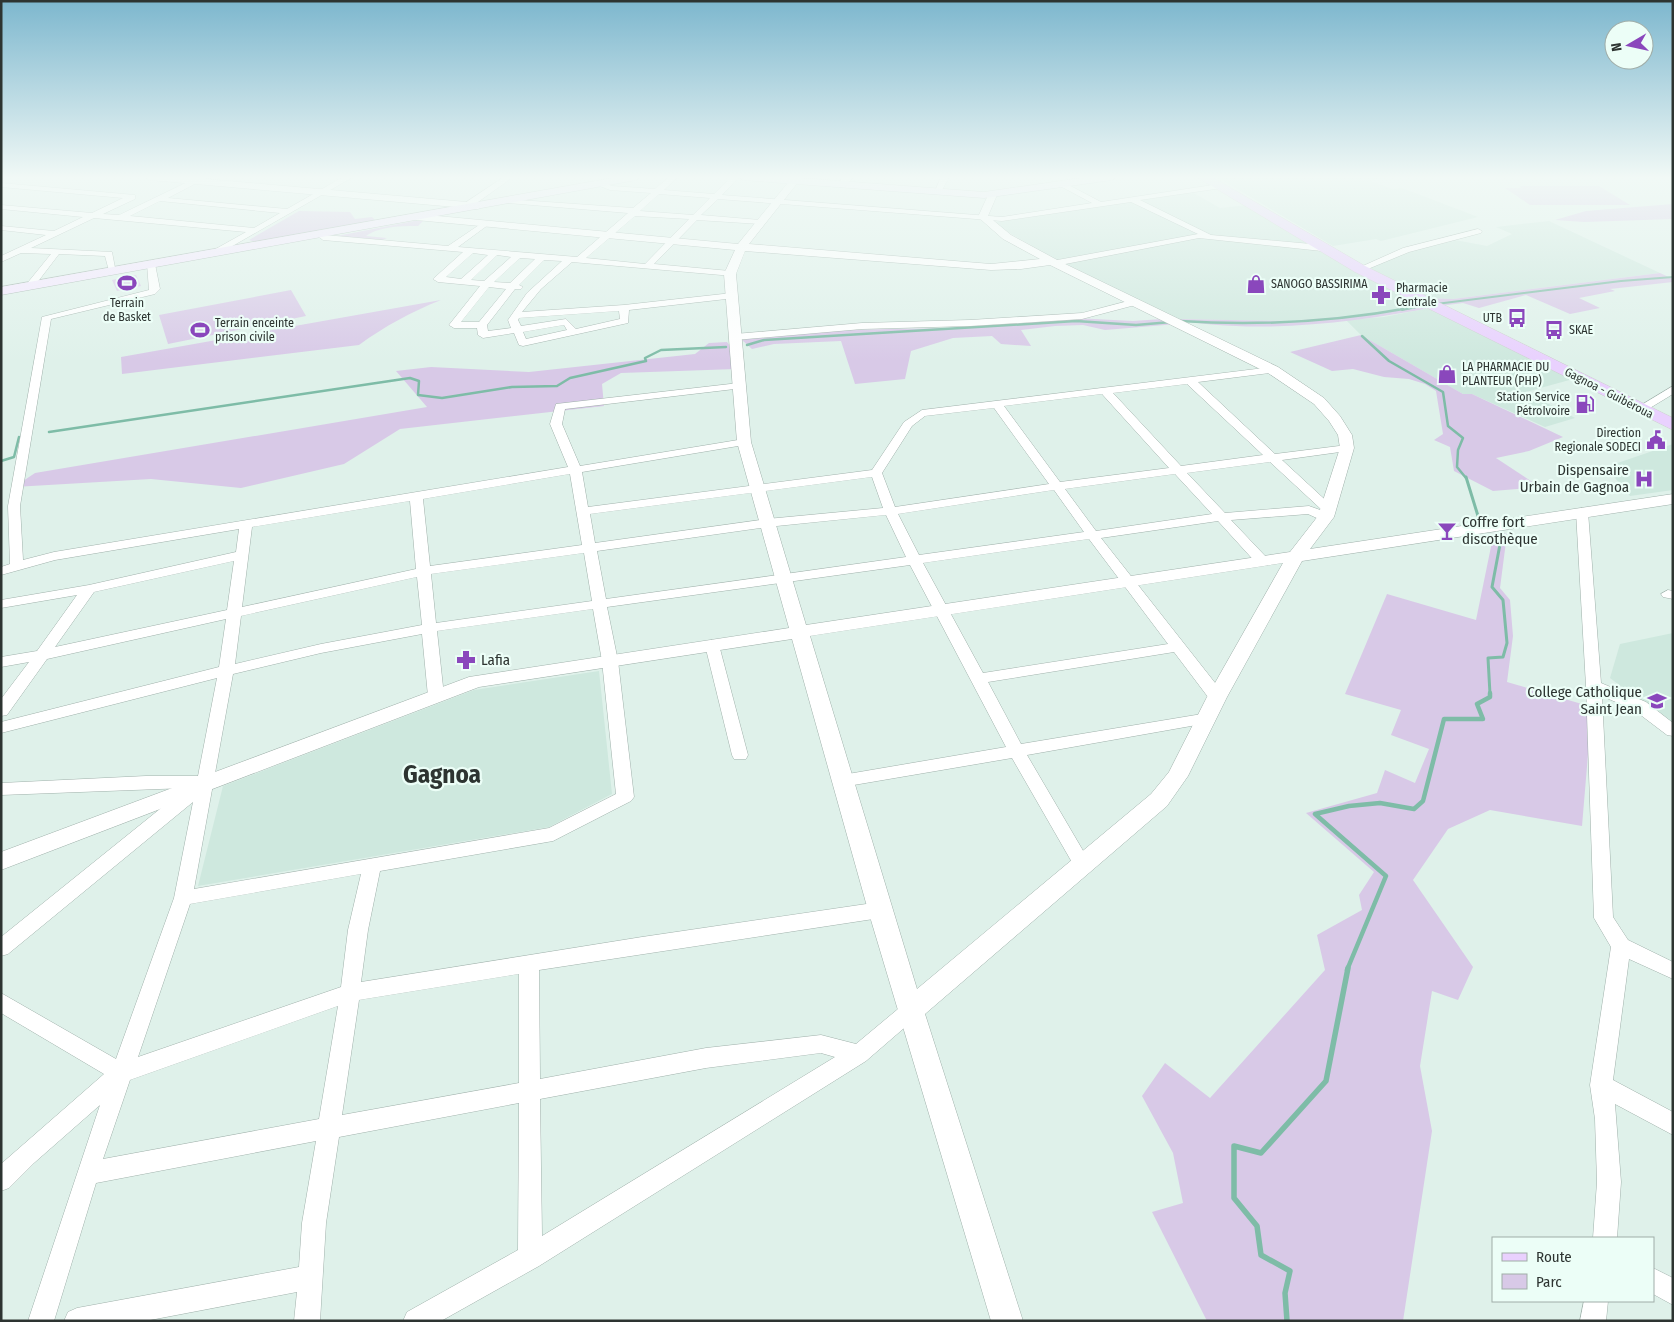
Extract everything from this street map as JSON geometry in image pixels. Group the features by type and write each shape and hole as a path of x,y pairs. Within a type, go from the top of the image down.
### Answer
{"main road":[{"path":"1,291 293,239"},
{"name":"Gagnoa - Guibéroua","path":"1306,239 1360,269 1673,425"}],"street":[{"path":"1,259 43,239"},
{"path":"215,253 239,239"},
{"path":"343,239 648,265 730,274"},
{"path":"451,248 464,239"},
{"path":"580,259 604,239"},
{"path":"660,239 991,267 1053,262 1180,239"},
{"path":"747,239 740,247 730,274 744,442 880,910 1007,1321"},
{"path":"416,1321 530,1256 859,1054 1159,800 1177,776 1217,697 1296,556 1327,513 1347,448 1345,435 1335,419 1319,401 1273,370 1053,262 1010,239"},
{"path":"1240,239 1322,248"},
{"path":"1360,269 1406,250 1449,239"},
{"path":"648,265 674,240"},
{"path":"1,249 110,254 113,271"},
{"path":"471,250 438,279 537,290"},
{"path":"30,286 58,251"},
{"path":"463,282 496,252"},
{"path":"519,254 486,284 454,325 482,324 512,287 543,256"},
{"path":"517,331 513,320 516,315 537,290 570,259"},
{"path":"151,264 155,289 152,292 47,316 14,506 6,570 54,556 744,442"},
{"path":"516,315 624,308 732,296"},
{"path":"735,337 862,326 979,323 1082,316 1136,302"},
{"path":"482,324 484,335 566,322 573,331 625,321 624,308"},
{"path":"583,511 757,490 876,472 908,424 922,413 1191,382 1273,370"},
{"path":"1191,382 1274,458 1327,513"},
{"path":"183,898 553,834 625,797 610,661 576,469 556,424 560,406 738,386"},
{"path":"1641,409 1673,389"},
{"path":"1106,392 1263,562"},
{"path":"996,403 1127,582 1217,697"},
{"path":"1,662 41,655 424,571 767,523 890,511 1058,486 1347,448"},
{"path":"876,472 890,511 914,558 980,679 1016,751 1083,866"},
{"path":"416,496 436,696"},
{"path":"1,861 205,782 476,681 1673,499"},
{"path":"1,728 345,642 429,628 914,558 1221,517 1310,510 1327,513"},
{"path":"1582,512 1594,686 1604,918 1621,946 1673,971"},
{"path":"41,1321 87,1173 183,898 226,672 246,524"},
{"path":"1,604 89,589 242,555"},
{"path":"1,711 89,589"},
{"path":"712,645 740,755"},
{"path":"980,679 1176,647"},
{"path":"1594,686 1640,706 1673,731"},
{"path":"842,781 1208,718"},
{"path":"1,789 146,782 205,782"},
{"path":"1,948 205,782"},
{"path":"307,1321 314,1223 350,994 358,930 372,866"},
{"path":"1,1180 121,1073 350,994 529,964 880,910"},
{"path":"1605,1237 1609,1182 1606,1119 1601,1085 1621,946"},
{"path":"529,964 530,1256"},
{"path":"1,1002 121,1073"},
{"path":"87,1173 706,1058 821,1044 859,1054"},
{"path":"1601,1085 1673,1124"},
{"path":"76,1321 310,1277"},
{"path":"1654,1281 1673,1293"},
{"path":"1592,1321 1596,1302"}],"shaded area":[{"path":"1020,239 1300,239 1316,249 1423,304 1373,314 1291,321 1173,319 1064,264"},
{"path":"1321,239 1390,239 1381,241 1376,239 1333,246"},
{"path":"1502,239 1587,239 1660,273 1453,299 1424,298 1366,269 1412,250 1455,240 1487,246"},
{"path":"1434,307 1573,379 1526,392 1575,418 1545,427 1472,394 1463,394 1361,335 1346,320 1384,317"},
{"name":"Dispensaire Urbain de Gagnoa","path":"1673,444 1673,490 1630,496 1606,467"},
{"name":"College Catholique Saint Jean","path":"1673,633 1673,725 1610,678 1620,644"},
{"path":"599,671 612,794 549,827 198,886 223,786 474,690"}],"green space":[{"path":"251,239 275,239 255,242 249,240"},
{"path":"1660,273 1673,279 1673,282 1610,289 1615,291 1579,298 1600,308 1570,314 1526,295 1479,308 1463,303 1440,306 1424,298 1453,299"},
{"name":"Terrain de Basket","path":"136,275 141,286 117,291 112,280"},
{"name":"Terrain enceinte prison civile","path":"291,290 306,316 168,344 159,315"},
{"path":"441,300 398,320 359,345 122,374 121,357"},
{"path":"1423,304 1434,307 1371,318 1304,325 1236,326 1204,324 1173,319 1291,321 1373,314"},
{"path":"1075,318 1133,321 1162,319 1177,324 1105,330 1083,325 1021,330 1031,346 1001,344 992,336 953,338 911,351 905,379 855,384 841,341 774,344 752,349 742,340 801,333 993,326"},
{"path":"1361,335 1463,394 1472,394 1563,437 1529,451 1496,458 1540,487 1493,491 1454,471 1450,447 1434,440 1443,434 1436,391 1425,384 1409,379 1384,377 1353,369 1332,371 1290,352"},
{"path":"727,342 733,350 736,369 621,373 602,384 604,406 400,429 344,464 241,488 151,479 14,487 35,473 427,407 396,371 431,367 529,372 695,354 709,343"},
{"path":"1494,532 1507,534 1500,588 1510,600 1513,636 1507,682 1592,707 1582,826 1490,810 1448,829 1413,880 1473,967 1458,1000 1432,991 1420,1066 1432,1131 1403,1321 1207,1321 1152,1212 1183,1203 1173,1153 1142,1096 1165,1063 1210,1098 1325,970 1317,935 1362,910 1359,895 1374,872 1306,813 1377,793 1385,770 1415,783 1429,749 1391,735 1401,710 1345,694 1387,594 1476,620"}],"waterway":[{"path":"1436,304 1621,281 1673,277"},
{"path":"1402,310 1427,305"},
{"path":"1180,321 1295,322 1352,317 1409,308"},
{"path":"747,345 764,340 1076,321 1136,325 1171,322"},
{"path":"1362,336 1389,361 1443,392 1448,426 1463,438 1458,450 1457,467 1466,478"},
{"path":"49,432 410,378 419,381 418,395 442,398 512,387 557,386 570,378 646,361 645,358 661,350 726,347"},
{"path":"1,461 14,457 19,437"},
{"path":"1466,477 1478,516"},
{"path":"1490,694 1488,658 1503,657 1507,643 1503,600 1492,587 1501,539"},
{"path":"1347,970 1386,876 1315,814 1349,806 1380,803 1414,809 1423,801 1444,719 1483,719 1477,704 1490,697 1490,694"},
{"path":"1287,1321 1285,1293 1290,1271 1261,1255 1257,1226 1234,1198 1234,1146 1261,1153 1326,1081 1348,968"}],"place":[{"name":"Terrain de Basket","path":"127,283"},
{"name":"SANOGO BASSIRIMA","path":"1256,284"},
{"name":"Pharmacie Centrale","path":"1381,295"},
{"name":"UTB","path":"1517,318"},
{"name":"Terrain enceinte prison civile","path":"200,330"},
{"name":"SKAE","path":"1554,330"},
{"name":"LA PHARMACIE DU PLANTEUR (PHP)","path":"1447,374"},
{"name":"Station Service PétroIvoire","path":"1585,404"},
{"name":"Direction Regionale SODECI","path":"1656,440"},
{"name":"Dispensaire Urbain de Gagnoa","path":"1644,479"},
{"name":"Coffre fort discothèque","path":"1447,531"},
{"name":"Lafia","path":"466,660"},
{"name":"College Catholique Saint Jean","path":"1657,701"}],"district":[{"name":"Gagnoa","path":"442,774"}]}
